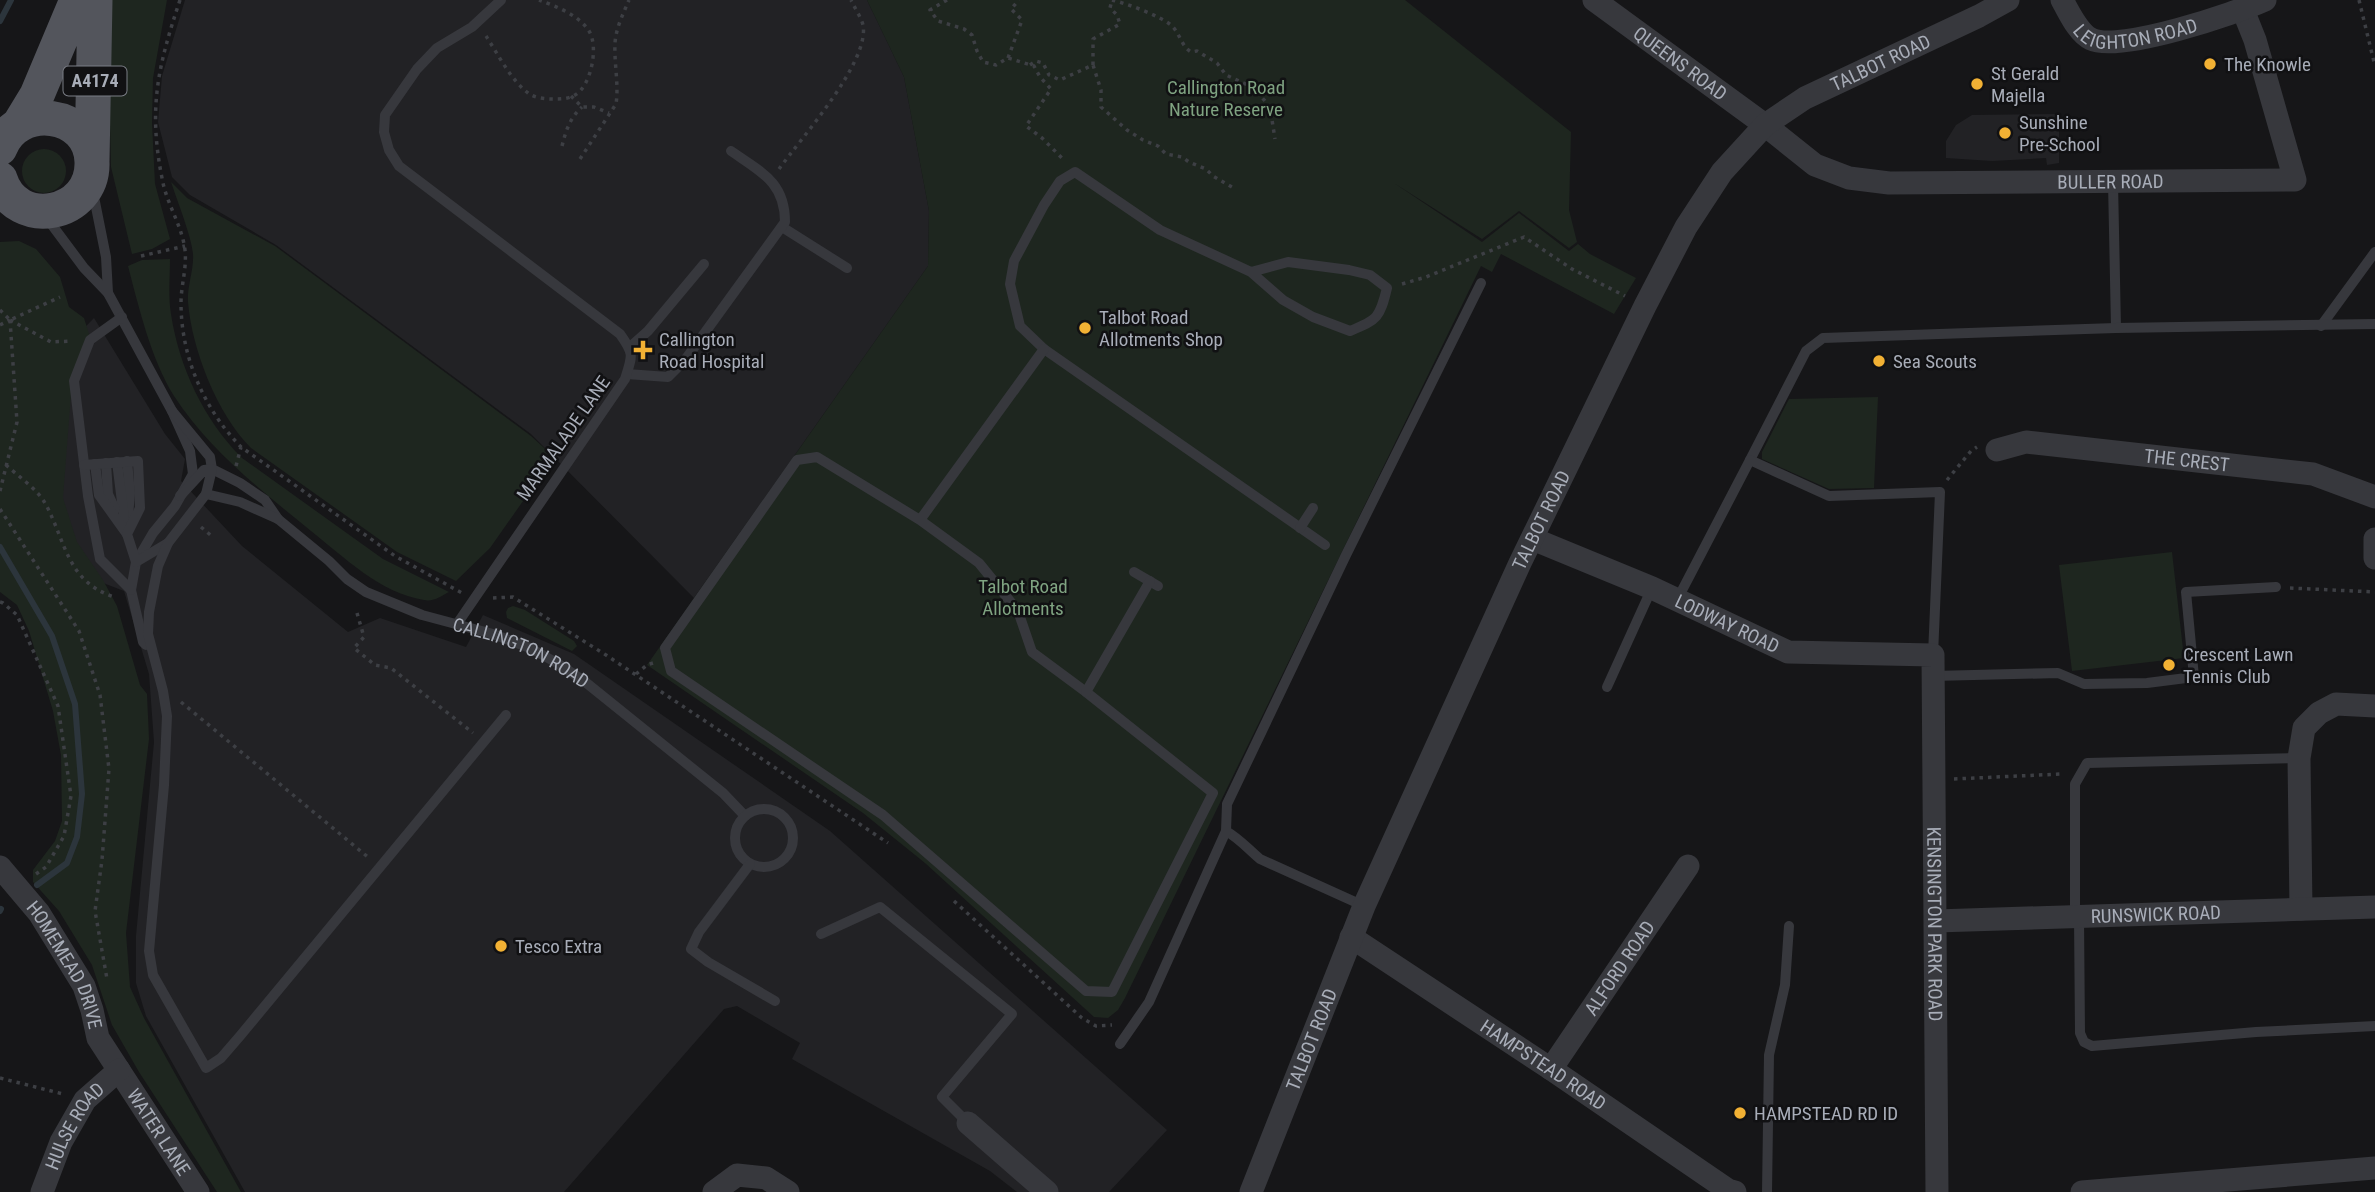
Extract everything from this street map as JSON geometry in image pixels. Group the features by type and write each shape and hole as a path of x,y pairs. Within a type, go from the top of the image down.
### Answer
{"main road":[{"name":"A4174","path":"10,136 37,95 77,0"},
{"name":"A4174","path":"91,170 95,0"},
{"name":"A4174","path":"10,136 32,118 48,117 69,123 82,134 90,148 91,170"},
{"path":"0,179 2,187 23,214 62,209 76,200 83,194 91,170"}],"street":[{"name":"QUEENS ROAD","path":"1594,0 1765,125"},
{"name":"TALBOT ROAD","path":"1251,1192 1364,906 1520,563 1686,227 1722,172 1765,125 1805,98 1972,8 2008,0"},
{"name":"LEIGHTON ROAD","path":"2062,0 2078,27 2090,39 2100,41 2157,36 2244,10 2265,0"},
{"name":"BULLER ROAD","path":"1765,125 1815,165 1849,178 1889,183 2295,180 2244,10"},
{"name":"THE CREST","path":"1998,450 2026,442 2313,474 2375,497"},
{"name":"LODWAY ROAD","path":"1533,539 1652,588 1788,652 1933,666"},
{"path":"2375,539 2375,558"},
{"name":"KENSINGTON PARK ROAD","path":"1933,666 1937,1192"},
{"path":"2301,908 2299,758 2304,728 2319,713 2336,704 2375,706"},
{"name":"ALFORD ROAD","path":"1551,1069 1688,866"},
{"name":"HOMEMEAD DRIVE","path":"0,867 38,913 84,986 97,1038 119,1070"},
{"name":"RUNSWICK ROAD","path":"1936,921 2375,907"},
{"name":"HAMPSTEAD ROAD","path":"1351,937 1728,1190 1735,1192"},
{"name":"HULSE ROAD","path":"42,1192 61,1142 85,1100 119,1070"},
{"name":"WATER LANE","path":"119,1070 198,1192"},
{"path":"968,1123 1047,1192"},
{"path":"2082,1192 2375,1168"},
{"path":"714,1192 737,1175 766,1178 788,1192"}],"lane":[{"path":"501,0 476,22 437,48 416,69 385,115 384,132 389,150 399,166 611,326 630,347 649,331 704,264"},
{"path":"627,374 668,377 685,360 785,222 785,206 771,180 731,151"},
{"path":"91,170 106,257 108,293"},
{"path":"1251,272 1288,262 1370,275 1387,289 1380,314 1366,325 1350,331 1313,317 1283,300 1251,272 1160,230 1075,172 1060,181 1014,261 1010,284 1020,327 1044,349 1325,545"},
{"path":"2112,182 2116,328"},
{"path":"23,214 108,293 172,411 190,451 193,474 136,562 126,593"},
{"path":"782,226 846,268"},
{"path":"2321,326 2375,252"},
{"path":"1120,1044 1149,1002 1226,831 1227,804 1346,555 1481,283"},
{"path":"122,317 90,341 74,381 119,494 136,562"},
{"path":"1682,602 1806,351 1823,338 2116,328 2375,324"},
{"name":"MARMALADE LANE","path":"457,624 625,379 632,363 630,347"},
{"path":"920,520 1044,349"},
{"path":"172,411 210,457 212,469 206,494 168,543 158,566 149,612 148,634 167,716 149,951 153,975 206,1068 221,1058 240,1036 506,715"},
{"path":"817,457 920,520 979,563 1018,611 1032,653 1086,692 1213,793 1112,992 1086,991 883,815 671,671 665,648 797,460 817,457"},
{"path":"1750,460 1829,496 1940,492 1933,666 2058,673 2084,684 2147,683 2194,677 2186,592 2276,587"},
{"path":"106,463 138,461 140,508 127,534"},
{"path":"106,463 99,495 127,534"},
{"path":"106,463 100,559 126,593 143,642 152,651"},
{"path":"180,496 204,470 212,469 265,500 278,519"},
{"path":"206,494 240,502 278,519"},
{"path":"1300,528 1313,508"},
{"name":"CALLINGTON ROAD","path":"278,519 347,579 366,592 422,615 493,634 530,648 557,663 584,681 723,793 745,816"},
{"path":"136,562 168,543"},
{"path":"1086,692 1154,584 1134,572"},
{"path":"1607,687 1652,588"},
{"path":"2299,758 2087,763 2075,785 2080,1033 2084,1042 2092,1046 2256,1032 2375,1026"},
{"path":"1210,799 1227,804"},
{"path":"760,809 769,809 787,820 793,836 790,851 779,862 760,867 750,864 739,854 735,833 745,816 760,809"},
{"path":"1226,831 1240,839 1260,859 1364,906"},
{"path":"750,864 699,932 691,949 708,962 775,1001"},
{"path":"821,934 880,907 1012,1014 942,1097 968,1123"},
{"path":"1767,1192 1769,1055 1785,985 1789,926"}],"path":[{"path":"141,256 185,246 162,181 154,120 164,47 180,0"},
{"path":"476,22 519,84 530,95 564,99 576,94 583,87 595,58 590,32 579,21 555,6 539,0"},
{"path":"580,159 616,104 615,40 629,0"},
{"path":"771,180 847,78 859,53 863,25 850,0"},
{"path":"947,0 930,10 938,21 964,29 972,35 983,62 996,65 1008,58 1022,20 1011,9 1018,0"},
{"path":"1232,187 1206,169 1182,157 1166,154 1158,146 1143,140 1101,107 1101,90 1093,65 1093,39 1121,24 1110,8 1112,0 1172,26 1185,48 1217,63 1226,75 1254,88 1270,107 1275,139"},
{"path":"2359,0 2375,66"},
{"path":"1008,58 1034,66 1051,89 1026,126 1042,138 1075,172"},
{"path":"1030,65 1035,61 1043,63 1049,75 1059,80 1093,65"},
{"path":"571,96 582,107 594,107 609,114"},
{"path":"562,146 566,128 582,107"},
{"path":"1387,289 1426,277 1524,237 1572,269 1626,296"},
{"path":"0,325 60,297"},
{"path":"0,310 10,320 51,342 90,341"},
{"path":"0,491 17,422 10,320"},
{"path":"1940,492 1971,451 1980,444 1998,450"},
{"path":"6,465 44,501 69,560 78,573 103,594 114,597 126,593"},
{"path":"0,509 79,631 100,695 109,769 95,911 107,979"},
{"path":"197,523 214,538"},
{"path":"2276,587 2375,592"},
{"path":"0,602 16,615 58,706 71,796 64,836 46,867 18,888"},
{"path":"357,613 364,638 354,648 376,665 391,668 485,742"},
{"path":"635,674 647,665"},
{"path":"160,685 380,866"},
{"path":"1934,780 2081,773"},
{"path":"0,1078 85,1100"}],"shaded area":[{"name":"Callington Road Hospital","path":"185,0 867,0 904,77 929,211 928,266 694,598 531,434 276,245 190,195 172,177 158,122 162,76"},
{"name":"Sunshine Pre-School","path":"2059,114 2059,163 2047,165 2046,158 1992,161 1946,158 1946,141 1956,125 1972,115"},
{"path":"94,318 165,434 185,459 181,481 242,546 348,632 380,618 466,647 483,615 574,654 830,831 1167,1130 1109,1192 1017,1192 990,1171 792,1059 800,1043 737,1006 724,1009 564,1192 245,1192 146,1016 136,983 136,936 154,742 149,674 124,591 98,581 79,560 55,476 63,350"}],"green space":[{"path":"107,0 167,0 153,78 152,123 155,184 170,239 152,249 132,254 111,167"},
{"name":"Talbot Road Allotments","path":"867,0 1405,0 1571,132 1569,210 1577,242 1569,248 1519,211 1482,239 1394,183 1482,242 1519,213 1569,251 1578,244 1590,254 1636,278 1614,314 1501,254 1492,272 1481,266 1125,998 1118,1010 1108,1018 1094,1017 925,863 863,813 647,665 928,266 929,211 904,77"},
{"path":"44,149 59,156 66,171 59,186 44,193 29,186 22,171 29,156"},
{"path":"171,182 187,198 275,246 531,436 554,457 490,548 456,581 397,552 251,448 227,418 208,380 190,321 188,302 192,247"},
{"path":"19,241 36,249 60,277 69,307 84,318 90,337 72,381 63,498 77,542 117,606 140,685 147,694 149,739 126,933 130,987 144,1018 241,1192 217,1192 139,1072 112,1025 92,965 59,911 33,882 33,870 55,841 62,821 61,755 53,711 29,631 17,605 0,592 0,242"},
{"path":"170,259 170,307 180,354 195,392 228,443 242,458 383,559 449,592 424,600 392,590 378,582 274,501 237,469 203,434 166,382 146,333 128,266 142,260"},
{"path":"1878,397 1874,488 1829,489 1762,459 1762,452 1789,399"},
{"path":"2172,552 2184,658 2072,671 2059,565"},
{"path":"513,606 525,610 574,641 577,646 572,651 507,618 508,608"}],"waterway":[{"path":"0,21 11,0"},
{"path":"0,547 52,636 75,704 82,794 77,837 67,863 37,885"}],"place":[{"name":"The Knowle","path":"2210,64"},
{"name":"St Gerald Majella","path":"1977,84"},
{"name":"Sunshine Pre-School","path":"2005,133"},
{"name":"Talbot Road Allotments Shop","path":"1085,328"},
{"name":"Callington Road Hospital","path":"643,350"},
{"name":"Sea Scouts","path":"1879,361"},
{"name":"Crescent Lawn Tennis Club","path":"2169,665"},
{"name":"Tesco Extra","path":"501,946"},
{"name":"HAMPSTEAD RD ID","path":"1740,1113"}],"park label":[{"name":"Callington Road Nature Reserve","path":"1226,98"}]}
